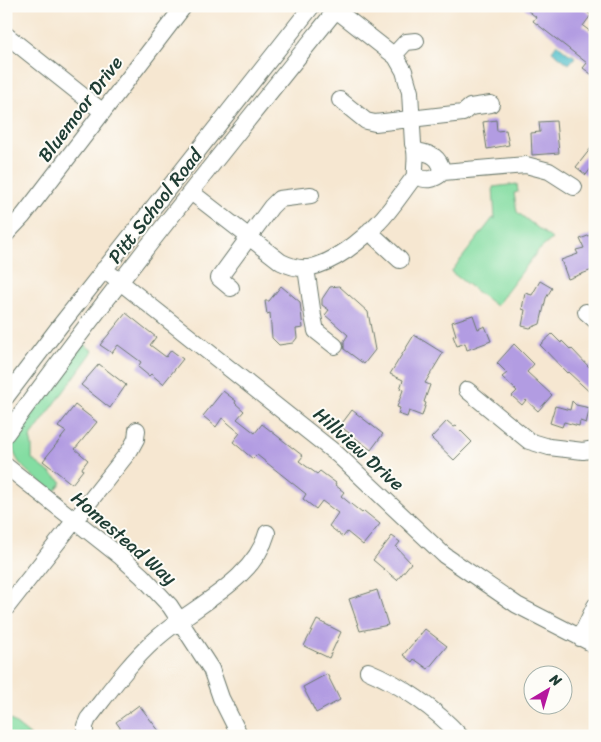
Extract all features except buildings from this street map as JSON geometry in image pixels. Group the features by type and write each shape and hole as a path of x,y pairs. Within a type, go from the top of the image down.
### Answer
{"street":[{"name":"Bluemoor Drive","path":"6,234 23,216 184,6"},
{"name":"Pitt School Road","path":"6,397 104,269 312,6"},
{"path":"191,192 281,262 289,266 306,268 324,263 340,254 380,222 415,176 414,166 417,151 414,144 411,119 410,92 404,71 394,55 335,8"},
{"name":"Pitt School Road","path":"6,434 120,282 335,8"},
{"path":"6,35 103,112"},
{"path":"394,55 406,42 416,41"},
{"path":"340,100 366,121 375,123 463,113 470,107 491,104"},
{"path":"417,151 438,159 444,172"},
{"path":"415,176 431,180 444,172 526,165 549,170 574,187"},
{"path":"231,288 219,278 271,207 280,199 311,195"},
{"path":"370,230 400,260"},
{"path":"306,268 316,331 335,346"},
{"name":"Hillview Drive","path":"104,269 338,455 444,555 517,605 595,645"},
{"path":"467,390 529,441 550,447 583,451 595,449"},
{"path":"6,608 130,450 136,439 137,430"},
{"name":"Homestead Way","path":"6,466 142,576 170,606 210,670 221,698 240,736"},
{"path":"85,736 85,726 88,719 125,671 156,638 240,575 263,546 267,533"},
{"path":"580,638 595,606"},
{"path":"368,671 392,681 402,688 442,719 460,736"}],"path":[{"path":"6,727 14,736"}],"green space":[{"path":"517,184 518,192 514,193 517,212 552,239 537,252 496,306 451,272 493,218 495,219 493,187"},
{"path":"83,343 93,351 30,438 32,459 62,482 54,492 23,467 14,451 14,442 18,432"},
{"path":"6,716 31,736 6,736"}],"water":[{"path":"557,44 575,57 569,64 552,51"}]}
